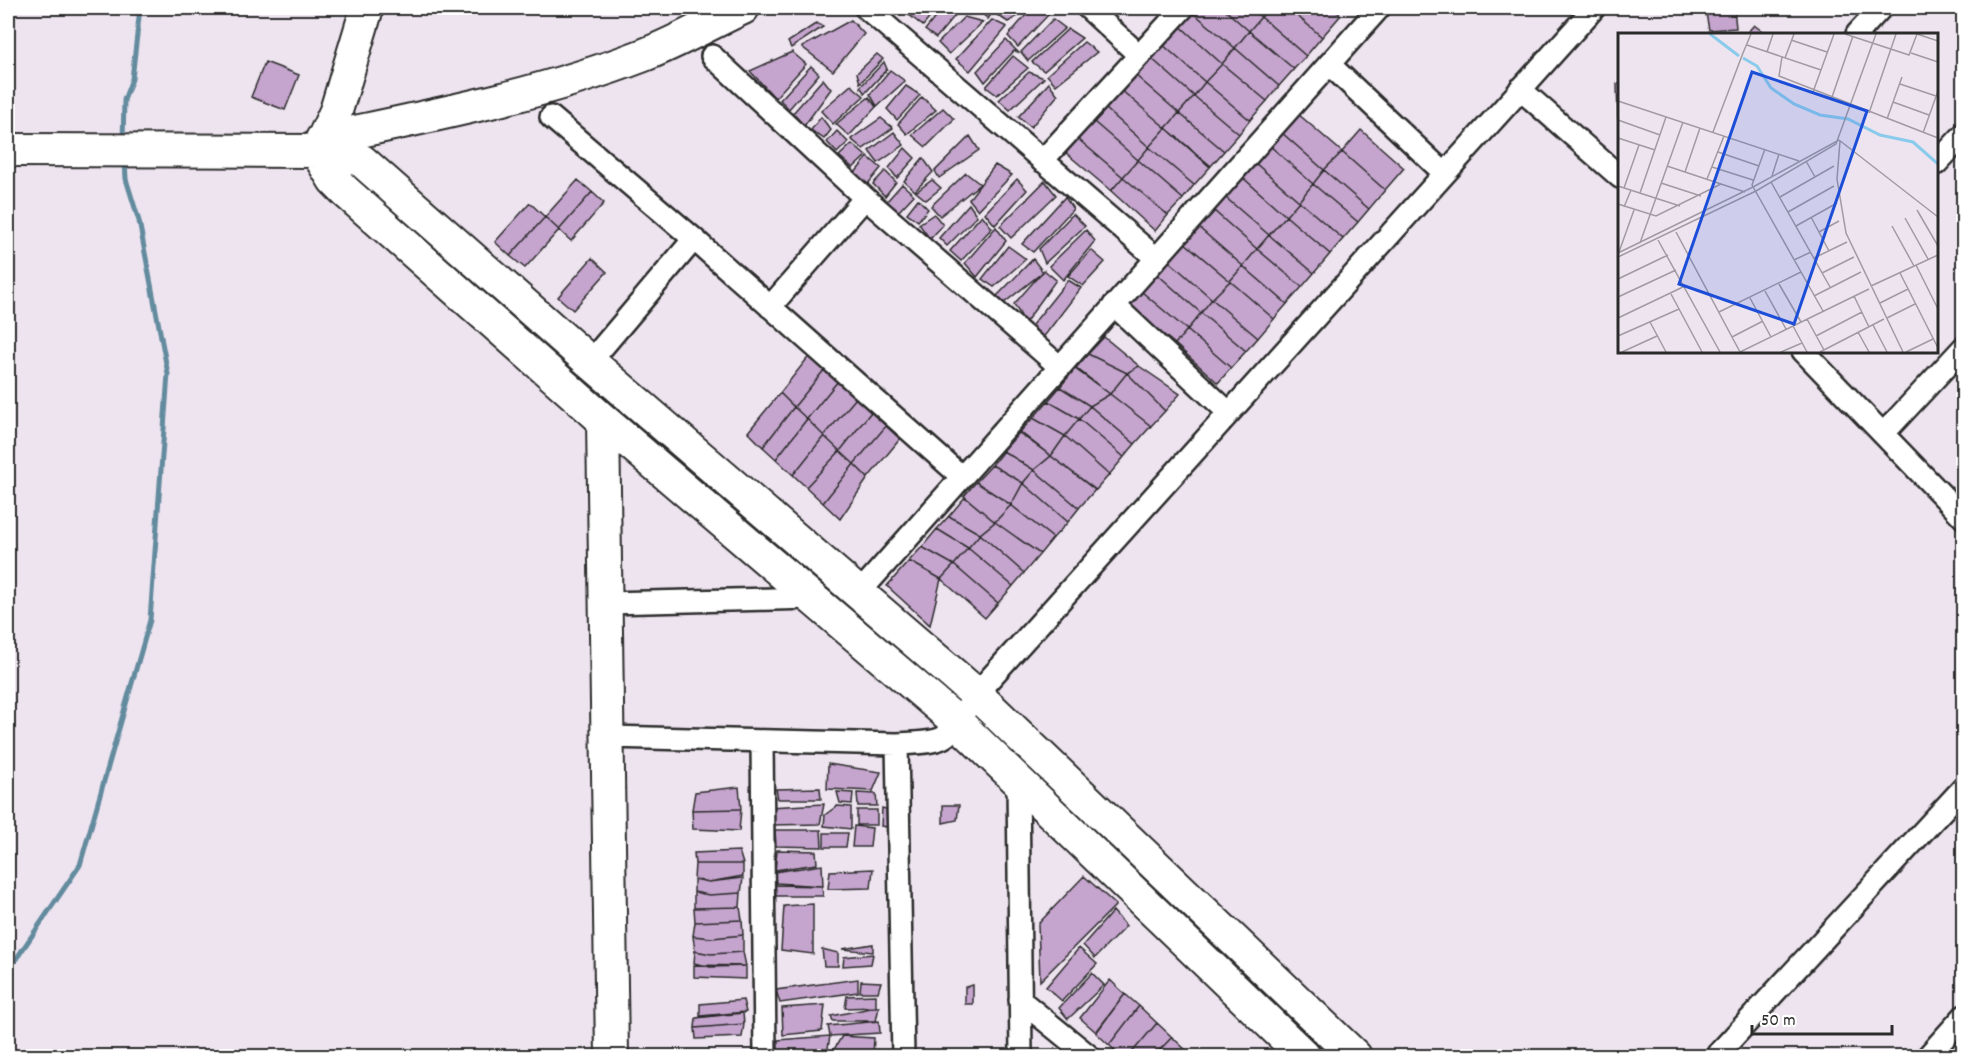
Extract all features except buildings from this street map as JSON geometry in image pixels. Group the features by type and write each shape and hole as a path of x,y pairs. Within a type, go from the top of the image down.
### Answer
{"street":[{"path":"367,8 336,111 320,145 334,180 603,420 957,722 1304,1056"},
{"path":"8,150 142,151 320,145 481,105 594,73 647,54 743,8"},
{"path":"866,8 1156,258"},
{"path":"1088,8 1139,55"},
{"path":"1042,161 1183,8"},
{"path":"609,737 897,744 938,742 948,736 976,694 1594,8"},
{"path":"1858,33 1881,8"},
{"path":"858,593 1329,64 1371,10"},
{"path":"712,56 865,198 1060,367"},
{"path":"1329,64 1444,173"},
{"path":"1520,89 1618,175"},
{"path":"551,117 694,239 962,477"},
{"path":"1938,162 1964,134"},
{"path":"320,145 362,161 590,362 976,694 1355,1056"},
{"path":"770,307 865,198"},
{"path":"590,362 694,239"},
{"path":"1114,305 1229,413"},
{"path":"1883,434 1964,347"},
{"path":"1804,352 1964,518"},
{"path":"603,420 612,1056"},
{"path":"607,603 812,598"},
{"path":"762,741 765,1056"},
{"path":"897,744 903,1056"},
{"path":"1018,781 1021,1056"},
{"path":"1716,1056 1964,788"},
{"path":"1020,1000 1089,1056"},
{"path":"1928,1056 1964,1016"}],"waterway":[{"path":"123,142 124,100 132,79 140,8"},
{"path":"8,971 80,865 150,620 168,374 139,221 126,179 125,160"}]}
